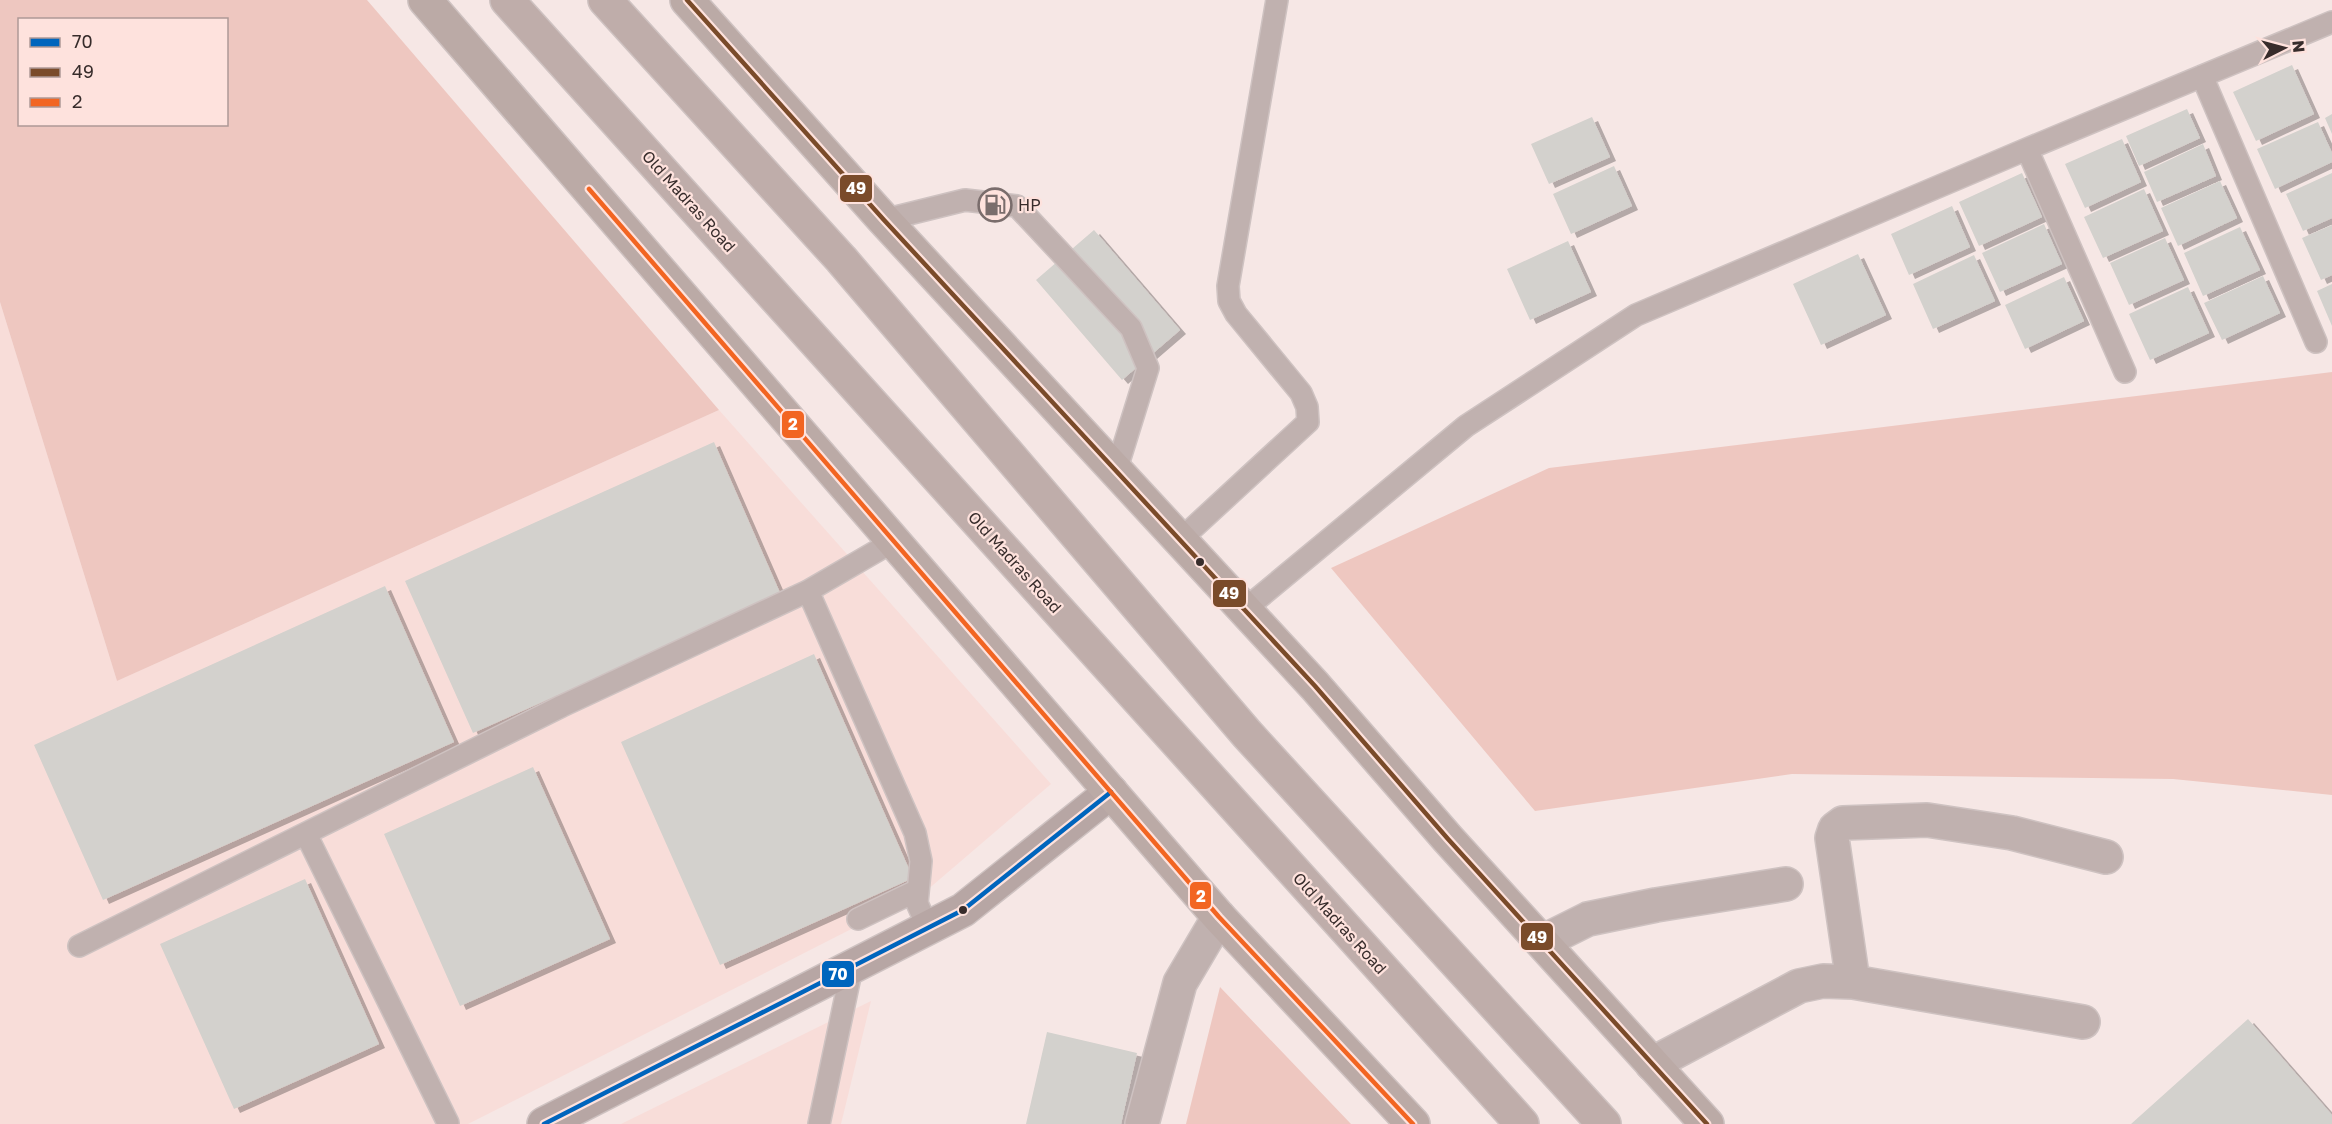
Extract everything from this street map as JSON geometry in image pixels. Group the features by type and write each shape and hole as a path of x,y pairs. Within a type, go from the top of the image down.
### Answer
{"highway":[{"name":"Old Madras Road","path":"507,0 1522,1124"},
{"path":"605,0 841,259 1247,734 1604,1124"}],"main road":[{"path":"425,0 1219,917 1413,1124"},
{"path":"687,0 884,220 1315,686 1409,796 1707,1124"}],"street":[{"path":"544,1124 963,910 1111,792"},
{"path":"1853,982 1832,838 1835,829 1843,824 1927,820 2012,832 2106,857"},
{"path":"1542,942 1588,919 1656,905 1785,884"},
{"path":"1142,1124 1180,983 1219,917"},
{"path":"1652,1064 1799,986 1823,981 1853,982 2083,1022"}],"lane":[{"path":"1180,540 1308,422 1307,407 1301,393 1236,314 1229,301 1227,286 1277,0"},
{"path":"1244,610 1466,426 1636,315 2027,148 2332,22"},
{"path":"2202,76 2316,342"},
{"path":"2027,148 2125,372"},
{"path":"884,220 965,200 1017,206 1131,328 1148,368 1116,471"},
{"path":"79,946 562,706 808,591 894,541"},
{"path":"808,591 915,833 921,861 917,903 928,928"},
{"path":"306,834 448,1123"},
{"path":"858,919 918,890"},
{"path":"819,1124 852,967"}],"shaded area":[{"path":"0,0 367,0 719,410 117,681 0,302"},
{"path":"0,302 117,681 719,410 1051,784 926,891 468,1124 0,1124"},
{"path":"2332,372 2332,795 2173,779 1792,774 1535,811 1331,568 1549,468"},
{"path":"1220,987 1351,1124 1186,1124"},
{"path":"871,1001 841,1124 621,1124"}],"building":[{"path":"2292,65 2314,114 2256,141 2233,92"},
{"path":"2187,109 2200,138 2139,166 2126,136"},
{"path":"2332,114 2332,134 2325,118"},
{"path":"1592,117 1610,157 1549,184 1531,144"},
{"path":"2318,122 2332,153 2332,162 2275,189 2257,149"},
{"path":"2122,139 2141,182 2085,208 2065,164"},
{"path":"2203,144 2216,176 2157,202 2144,172"},
{"path":"1614,166 1632,206 1571,234 1553,194"},
{"path":"2022,173 2042,217 1979,246 1959,202"},
{"path":"2332,173 2332,218 2303,231 2286,194"},
{"path":"2220,181 2237,218 2178,246 2161,208"},
{"path":"2144,189 2163,231 2103,258 2084,217"},
{"path":"1952,206 1970,247 1909,275 1891,234"},
{"path":"2044,224 2062,264 2000,292 1982,253"},
{"path":"2332,225 2332,275 2321,280 2302,238"},
{"path":"2240,227 2260,270 2203,296 2184,253"},
{"path":"1094,230 1180,330 1122,380 1036,280"},
{"path":"2165,238 2184,280 2129,305 2110,263"},
{"path":"1568,241 1591,292 1530,320 1507,269"},
{"path":"1858,254 1886,315 1821,345 1793,284"},
{"path":"1974,255 1995,301 1933,329 1913,284"},
{"path":"2263,276 2280,313 2222,340 2204,303"},
{"path":"2064,277 2084,321 2025,349 2005,305"},
{"path":"2332,284 2332,326 2317,291"},
{"path":"2188,287 2209,333 2150,360 2129,314"},
{"path":"714,442 781,595 473,733 405,581"},
{"path":"385,586 454,742 103,900 34,745"},
{"path":"814,654 913,878 720,965 621,742"},
{"path":"533,767 610,939 460,1006 384,834"},
{"path":"305,879 379,1044 234,1109 160,944"},
{"path":"2248,1019 2332,1115 2332,1124 2131,1124"},
{"path":"1047,1032 1137,1053 1121,1124 1026,1124"}],"transit line":[{"name":"49","path":"687,0 884,220 1315,686 1448,839 1707,1124"},
{"name":"2","path":"589,189 1219,917 1413,1124"},
{"name":"70","path":"544,1124 963,910 1111,792"}],"place":[{"name":"HP","path":"995,205"}]}
